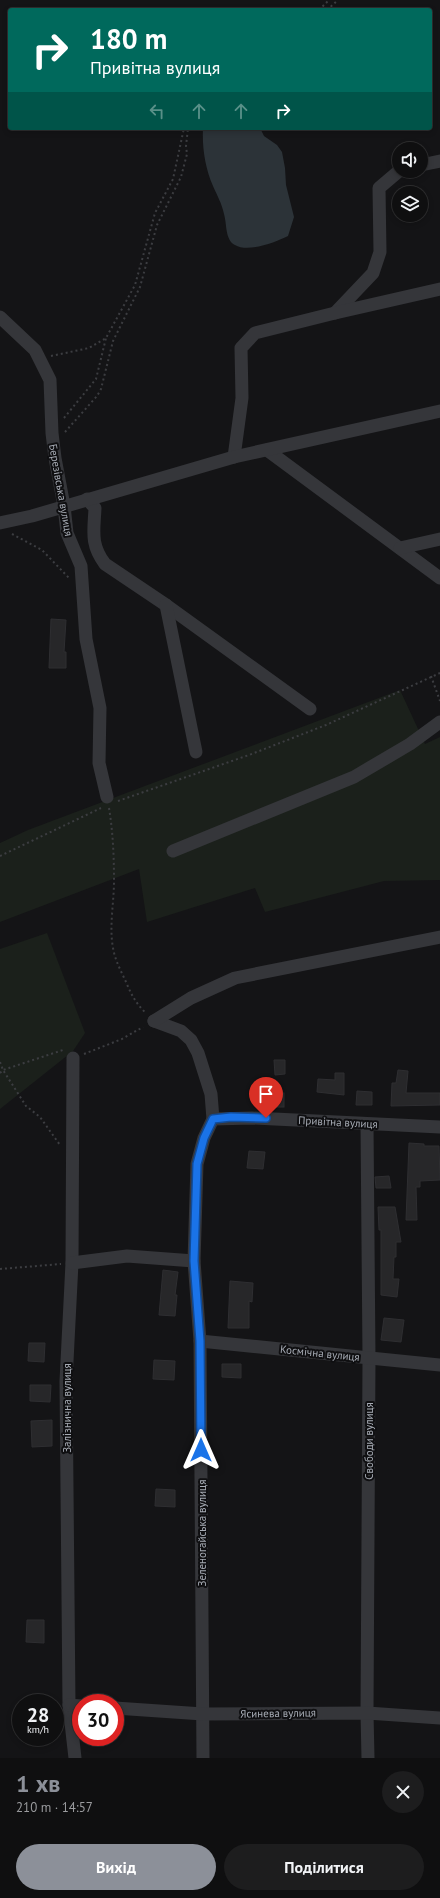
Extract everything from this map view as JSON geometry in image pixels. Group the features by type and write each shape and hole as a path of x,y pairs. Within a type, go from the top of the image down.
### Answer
{"street":[{"path":"428,163 440,161"},
{"path":"335,313 373,273 380,252 379,188 392,177"},
{"path":"234,457 242,398 241,348 255,333 440,289"},
{"name":"Березівська вулиця","path":"0,317 35,350 50,380 67,533 80,566 86,639 100,708 99,763 108,801"},
{"path":"4,527 32,516 87,499 234,457 440,411"},
{"path":"267,450 440,578"},
{"path":"87,499 94,508 93,541 105,564 166,605 310,710"},
{"path":"400,548 440,539"},
{"path":"166,605 196,752"},
{"path":"173,851 354,777 410,744 440,722"},
{"path":"154,1021 190,998 235,978 288,966 440,937"},
{"path":"154,1021 181,1031 191,1040 198,1053 211,1094 213,1119"},
{"name":"Залізнична вулиця","path":"73,1058 72,1263 66,1381 75,1694"},
{"name":"Привітна вулиця","path":"213,1119 252,1118 440,1127"},
{"name":"Зеленогайська вулиця","path":"203,1758 200,1341 194,1261 197,1164 204,1138 213,1119"},
{"name":"Свободи вулиця","path":"367,1124 369,1358 368,1758"},
{"path":"72,1263 127,1256 194,1261"},
{"name":"Космічна вулиця","path":"200,1341 440,1365"},
{"name":"Ясинева вулиця","path":"124,1709 203,1714 367,1712 440,1718"},
{"name":"Залізнична вулиця","path":"75,1746 75,1758"}],"path":[{"path":"321,8 330,0"},
{"path":"329,8 338,0"},
{"path":"57,434 96,379 106,338 135,285 155,213 173,178 184,130"},
{"path":"57,434 72,422 97,396 101,389 113,341 140,287 157,225 181,177 187,154 186,146 188,130"},
{"path":"35,350 52,357 89,348 106,338"},
{"path":"4,527 42,550 82,592"},
{"path":"0,856 108,801 249,755 319,727 440,673"},
{"path":"431,676 440,701"},
{"path":"0,1073 3,1070 63,1050 73,1058 122,1039 154,1021 139,1007 131,993 119,968 113,948 111,928 114,882 108,801"},
{"path":"0,1062 3,1070 26,1106 40,1117 72,1163"},
{"path":"0,1269 72,1263"}],"shaded area":[{"path":"203,130 261,130 264,136 277,145 282,152 286,185 294,217 288,236 269,244 247,248 232,243 228,236 222,207 210,179 206,165"},
{"path":"400,690 425,744 440,737 440,880 384,881 265,912 255,888 147,922 139,869 0,922 0,843 28,830"},
{"path":"47,933 85,1033 73,1051 0,1109 0,949"}],"building":[{"path":"51,619 66,620 64,652 66,652 66,668 49,668"},
{"path":"274,1060 285,1060 285,1074 275,1075"},
{"path":"398,1070 408,1071 406,1093 440,1093 440,1105 391,1106 392,1083 396,1083"},
{"path":"335,1073 344,1073 344,1095 317,1092 318,1079 335,1080"},
{"path":"357,1091 372,1092 372,1105 356,1105"},
{"path":"274,1093 284,1093 284,1107 274,1107"},
{"path":"409,1143 424,1144 424,1146 439,1146 440,1180 420,1181 420,1187 416,1187 417,1220 406,1220"},
{"path":"249,1151 265,1152 263,1169 247,1168"},
{"path":"389,1176 391,1188 376,1188 375,1177"},
{"path":"378,1207 395,1207 401,1242 396,1242 396,1257 394,1257 393,1279 399,1279 397,1297 381,1295 381,1230 379,1230"},
{"path":"163,1270 178,1272 175,1295 177,1295 175,1316 159,1315"},
{"path":"230,1281 253,1283 252,1302 249,1301 249,1328 228,1328"},
{"path":"384,1318 404,1320 401,1342 381,1340"},
{"path":"29,1343 45,1343 44,1362 28,1361"},
{"path":"154,1360 175,1361 174,1380 153,1379"},
{"path":"222,1364 241,1364 241,1378 222,1377"},
{"path":"30,1385 51,1385 50,1402 30,1401"},
{"path":"52,1420 52,1446 32,1447 31,1421"},
{"path":"156,1489 175,1490 175,1507 155,1506"},
{"path":"27,1620 44,1620 44,1643 26,1642"}],"route":[{"path":"201,1450 200,1341 194,1261 197,1164 204,1138 213,1119 231,1117 266,1118"}]}
